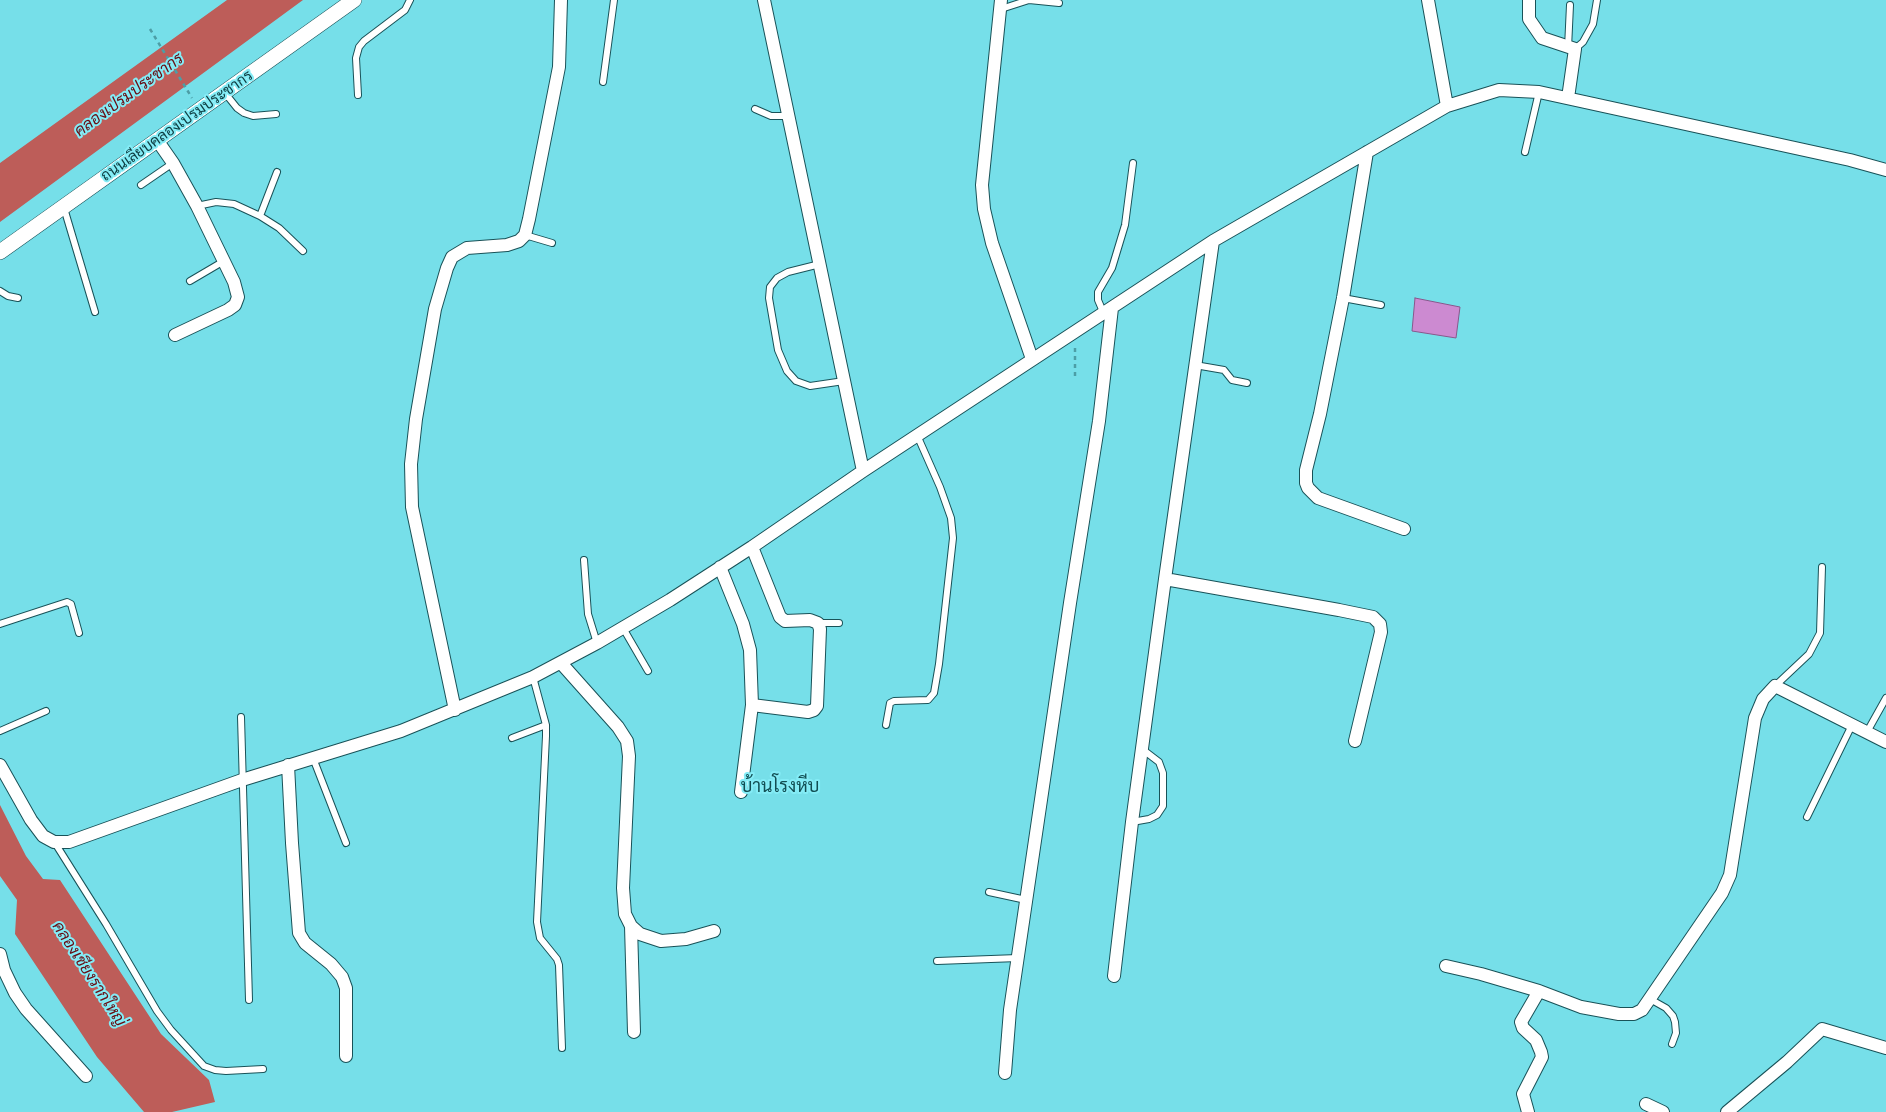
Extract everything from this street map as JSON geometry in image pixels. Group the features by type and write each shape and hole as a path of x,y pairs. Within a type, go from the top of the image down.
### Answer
{"street":[{"name":"ถนนเลียบคลองเปรมประชากร","path":"0,252 354,0"},
{"path":"455,710 412,507 411,464 416,419 435,309 446,268 452,257 467,248 507,245 519,241 525,235 558,66 561,0"},
{"path":"764,0 863,470"},
{"path":"1428,0 1447,106"},
{"path":"1529,0 1529,19 1542,38 1572,49 1568,98"},
{"path":"1001,4 982,185 984,209 992,243 1032,359"},
{"path":"0,765 31,820 43,836 54,842 69,842 242,780 401,731 533,677 623,628 752,547 863,470 1213,241 1447,106 1499,90 1539,92 1850,160 1886,170"},
{"path":"157,140 173,163 197,206 234,282 238,297 235,305 175,335"},
{"path":"1367,152 1343,298 1320,414 1306,470 1306,483 1308,488 1318,498 1404,529"},
{"path":"1114,976 1164,579 1213,241"},
{"path":"1005,1073 1010,1010 1068,612 1099,421 1108,311"},
{"path":"752,547 780,617 785,621 810,620 818,623 820,629 817,706 814,710 808,712 752,705"},
{"path":"720,567 743,624 750,650 752,705 740,792"},
{"path":"1164,579 1339,610 1373,618 1380,624 1381,632 1355,741"},
{"path":"561,663 618,727 627,741 629,756 623,888 625,914 631,926 640,934 661,941 686,939 714,931"},
{"path":"1446,966 1539,991 1581,1007 1619,1014 1634,1014 1642,1010 1722,893 1730,875 1755,718 1763,699 1784,691 1886,742"},
{"path":"288,765 296,915 299,933 305,943 331,964 342,977 346,988 346,1056"},
{"path":"631,926 634,1032"},
{"path":"0,954 4,970 14,993 86,1076"},
{"path":"1528,1112 1523,1094 1542,1057 1536,1040 1523,1028 1520,1022 1539,991"},
{"path":"1727,1112 1787,1062 1822,1029 1886,1048"},
{"path":"1646,1104 1663,1112"}],"lane":[{"path":"358,95 356,58 359,48 364,41 405,10 410,0"},
{"path":"603,82 614,0"},
{"path":"1001,4 1029,0 1059,3"},
{"path":"1570,5 1572,49 1583,42 1593,24 1597,0"},
{"path":"224,92 237,108 244,113 253,116 276,114"},
{"path":"1525,152 1539,92"},
{"path":"755,109 771,116 789,116"},
{"path":"141,185 173,163"},
{"path":"1108,311 1098,300 1098,292 1112,268 1125,225 1132,163"},
{"path":"260,216 277,172"},
{"path":"197,206 224,202 234,204 260,216 279,228 304,251"},
{"path":"63,207 95,312"},
{"path":"525,235 552,243"},
{"path":"190,281 224,261"},
{"path":"820,264 788,272 777,278 770,287 769,298 778,350 786,370 796,381 810,386 844,381"},
{"path":"0,292 18,298"},
{"path":"1343,298 1382,305"},
{"path":"1194,365 1224,370 1232,380 1247,383"},
{"path":"886,726 890,703 894,701 928,700 934,693 953,538 951,518 940,487 917,435"},
{"path":"584,560 588,614 596,644"},
{"path":"1784,691 1820,634 1822,567"},
{"path":"0,624 67,602 71,604 78,633"},
{"path":"818,623 840,623"},
{"path":"623,628 648,671"},
{"path":"533,677 546,725 546,758 537,922 540,938 544,945 554,954 559,965 562,1048"},
{"path":"1867,732 1886,698"},
{"path":"0,731 46,711"},
{"path":"241,717 249,1000"},
{"path":"512,738 546,725"},
{"path":"1807,817 1852,725"},
{"path":"1132,822 1149,819 1157,815 1163,806 1163,773 1159,762 1142,749"},
{"path":"313,758 346,843"},
{"path":"54,842 106,924 157,1011 171,1030 204,1066 226,1071 263,1069"},
{"path":"989,892 1026,900"},
{"path":"937,961 1018,958"},
{"path":"1650,999 1666,1008 1673,1016 1676,1034 1672,1044"}],"path":[{"path":"150,29 185,87"},
{"path":"1075,332 1076,380"}],"water":[{"name":"คลองเปรมประชากร","path":"227,0 303,0 0,222 0,163"},
{"name":"คลองเชียงรากใหญ่","path":"0,805 26,856 43,879 60,880 161,1034 209,1080 215,1102 172,1112 144,1112 97,1057 15,934 17,900 0,876"}],"building":[{"path":"1415,298 1460,307 1456,338 1412,331"}],"district":[{"name":"บ้านโรงหีบ","path":"780,787"}]}
